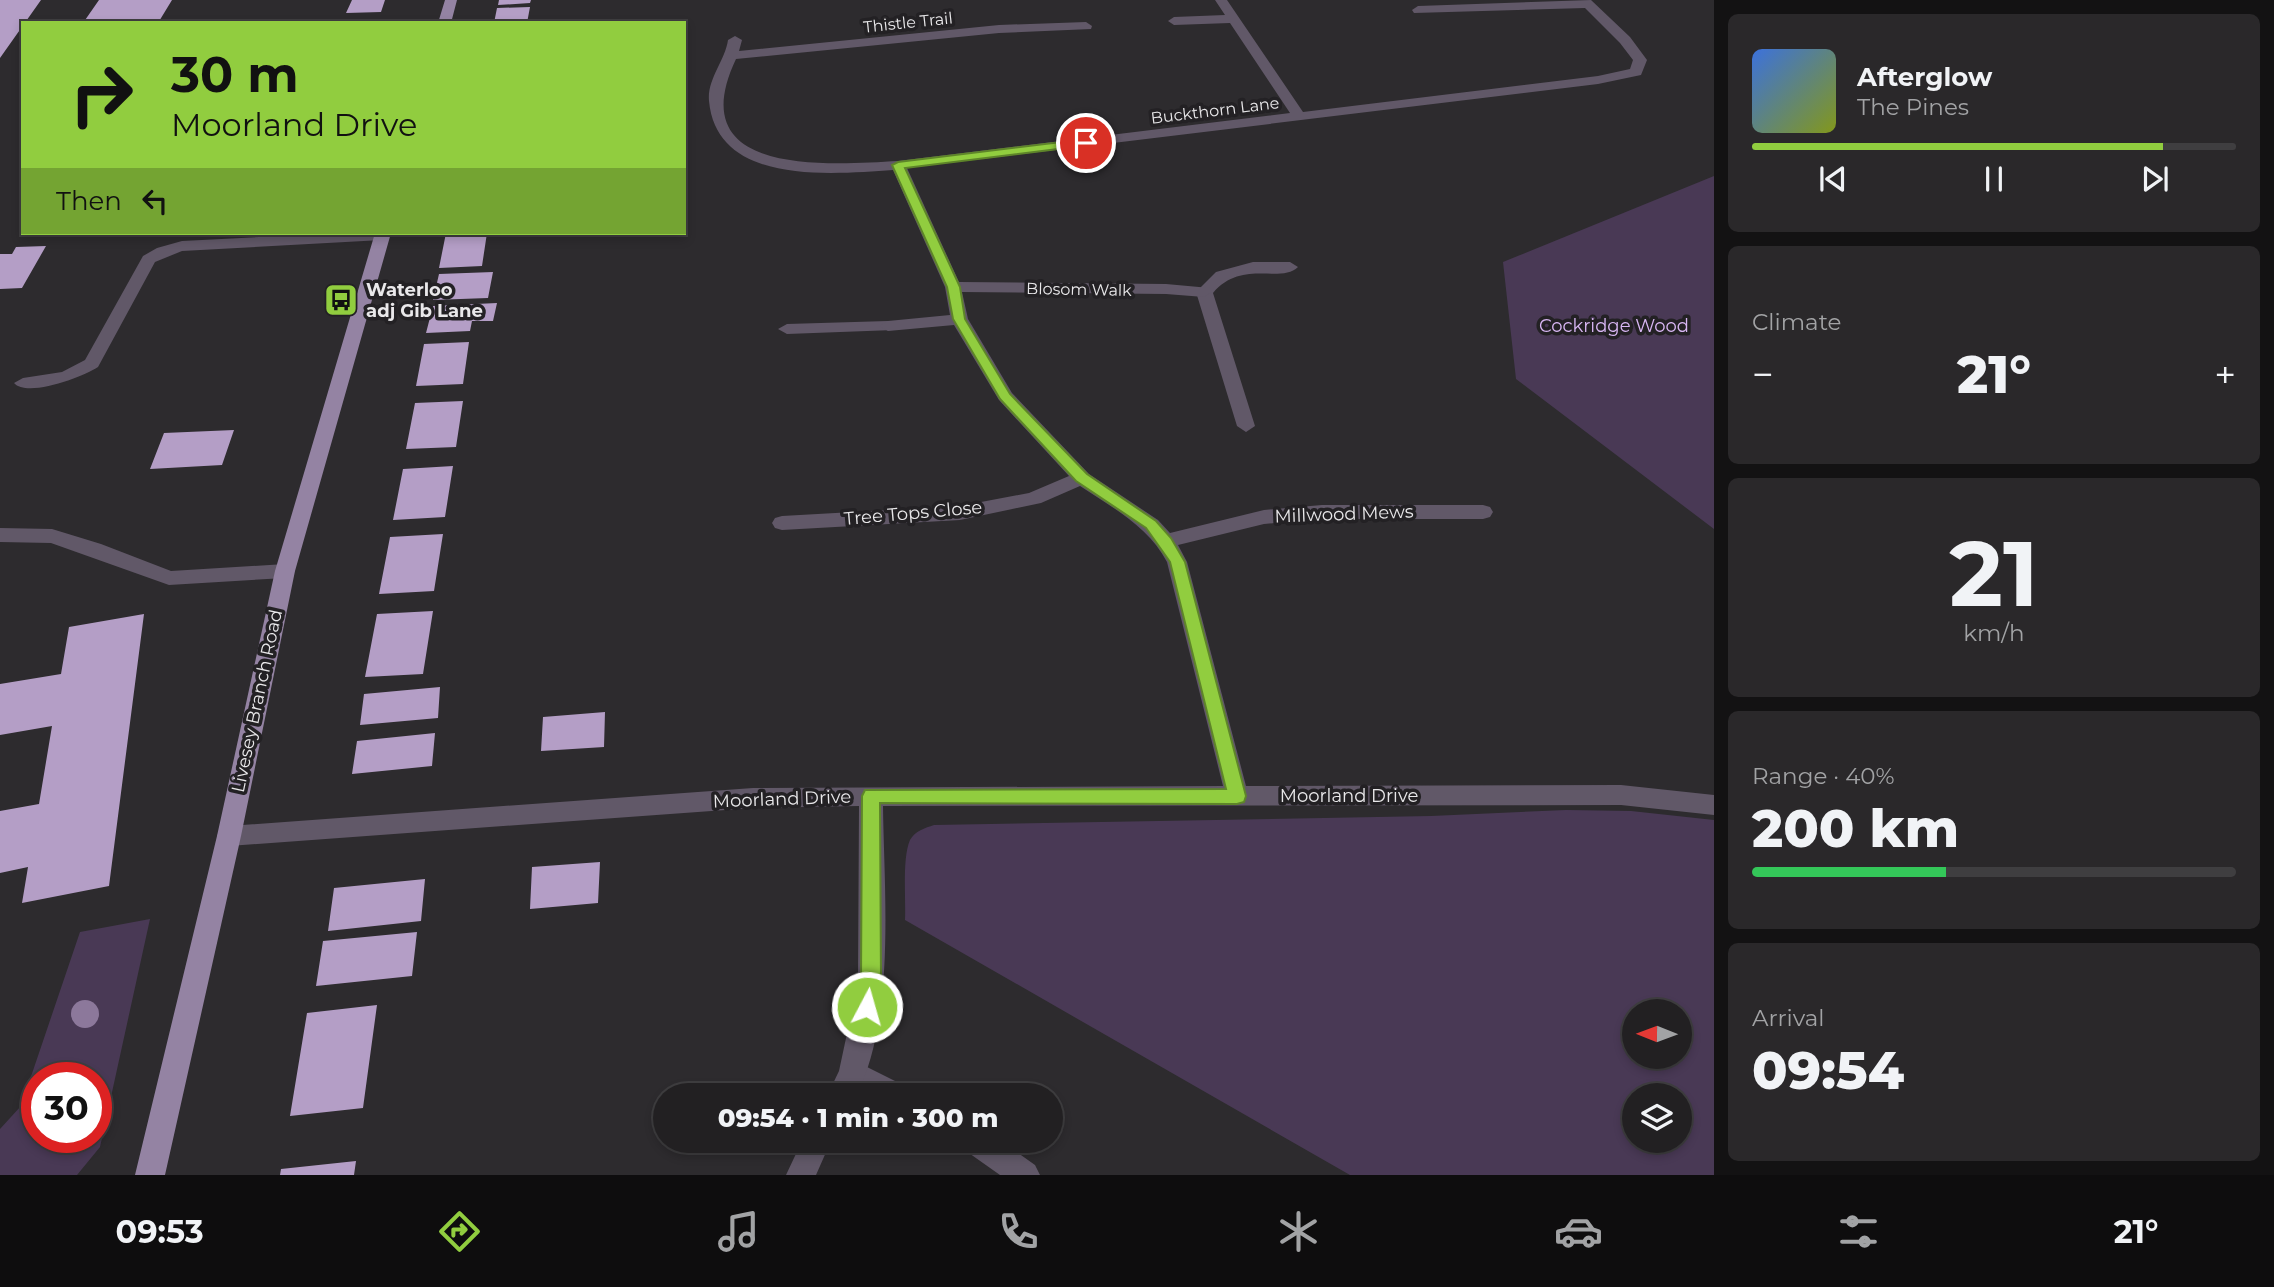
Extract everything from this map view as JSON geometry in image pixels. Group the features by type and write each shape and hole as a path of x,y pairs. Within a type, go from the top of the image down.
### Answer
{"main road":[{"path":"445,21 451,0"},
{"name":"Livesey Branch Road","path":"150,1175 229,836 285,572 383,235"}],"street":[{"path":"1221,0 1300,117"},
{"path":"1418,10 1586,2"},
{"name":"Buckthorn Lane","path":"720,121 736,146 751,155 779,164 811,169 898,165 1598,80 1636,72 1640,60 1625,40 1586,2"},
{"path":"1174,21 1232,19"},
{"name":"Thistle Trail","path":"720,121 716,87 719,75 734,47 812,50 1031,21 1086,26"},
{"path":"898,165 953,287 959,319 1005,396 1082,478 1128,507 1166,541 1186,589 1237,796"},
{"path":"23,383 65,377 82,371 92,363 149,259 163,251 182,246 366,235"},
{"path":"1246,426 1204,292 1216,276 1238,268 1290,267"},
{"name":"Blosom Walk","path":"953,287 1166,289 1204,292"},
{"path":"787,329 888,326 959,319"},
{"name":"Tree Tops Close","path":"782,523 960,513 1034,498 1082,478"},
{"name":"Millwood Mews","path":"1166,541 1264,517 1322,512 1483,512"},
{"path":"0,536 52,536 169,578 285,572"},
{"name":"Moorland Drive","path":"229,836 753,798 1621,795 1714,805"},
{"path":"847,1083 871,982 871,796"},
{"path":"801,1175 811,1153"},
{"path":"993,1153 1025,1175"}],"green space":[{"name":"Cockridge Wood","path":"1714,176 1714,529 1516,379 1503,262"},
{"path":"1566,810 1631,811 1714,820 1714,1175 1350,1175 905,920 905,868 910,840 920,830 934,825 1431,816"},
{"path":"150,919 112,1092 112,1062 36,1062 80,932"},
{"path":"21,1106 21,1153 95,1153 77,1175 0,1175 0,1129"}],"building":[{"path":"0,0 41,0 26,21 21,21 21,28 0,58"},
{"path":"99,0 172,0 159,21 84,21"},
{"path":"352,0 385,0 381,12 346,13"},
{"path":"499,0 531,0 530,3 498,5"},
{"path":"530,7 527,21 494,21 497,8"},
{"path":"446,235 487,235 482,266 439,268"},
{"path":"46,246 22,288 0,289 0,254 12,254 16,247"},
{"path":"493,272 488,298 433,300 439,274"},
{"path":"497,303 493,321 472,321 470,331 426,333 433,306"},
{"path":"469,342 463,384 416,386 424,344"},
{"path":"463,401 456,447 406,449 415,403"},
{"path":"234,430 222,465 150,469 164,433"},
{"path":"453,466 445,517 393,520 403,469"},
{"path":"443,534 434,591 379,594 390,537"},
{"path":"433,611 423,674 365,677 377,614"},
{"path":"144,614 109,886 22,903 28,867 0,873 0,811 39,804 52,726 0,735 0,684 61,674 69,627"},
{"path":"440,687 438,718 360,725 364,694"},
{"path":"605,712 604,747 541,751 543,717"},
{"path":"435,733 432,766 352,774 357,741"},
{"path":"600,862 598,903 530,909 532,867"},
{"path":"425,879 421,921 328,931 334,888"},
{"path":"417,932 412,976 316,986 323,941"},
{"path":"377,1005 363,1108 290,1116 307,1013"},
{"path":"356,1161 354,1175 280,1175 281,1169"}],"place":[{"name":"Waterloo adj Gib Lane","path":"341,300"}],"route":[{"path":"867,1007 871,982 871,796 1237,796 1186,589 1166,541 1128,507 1082,478 1034,430 1005,396 959,319 953,287 898,165 1086,143"}]}
